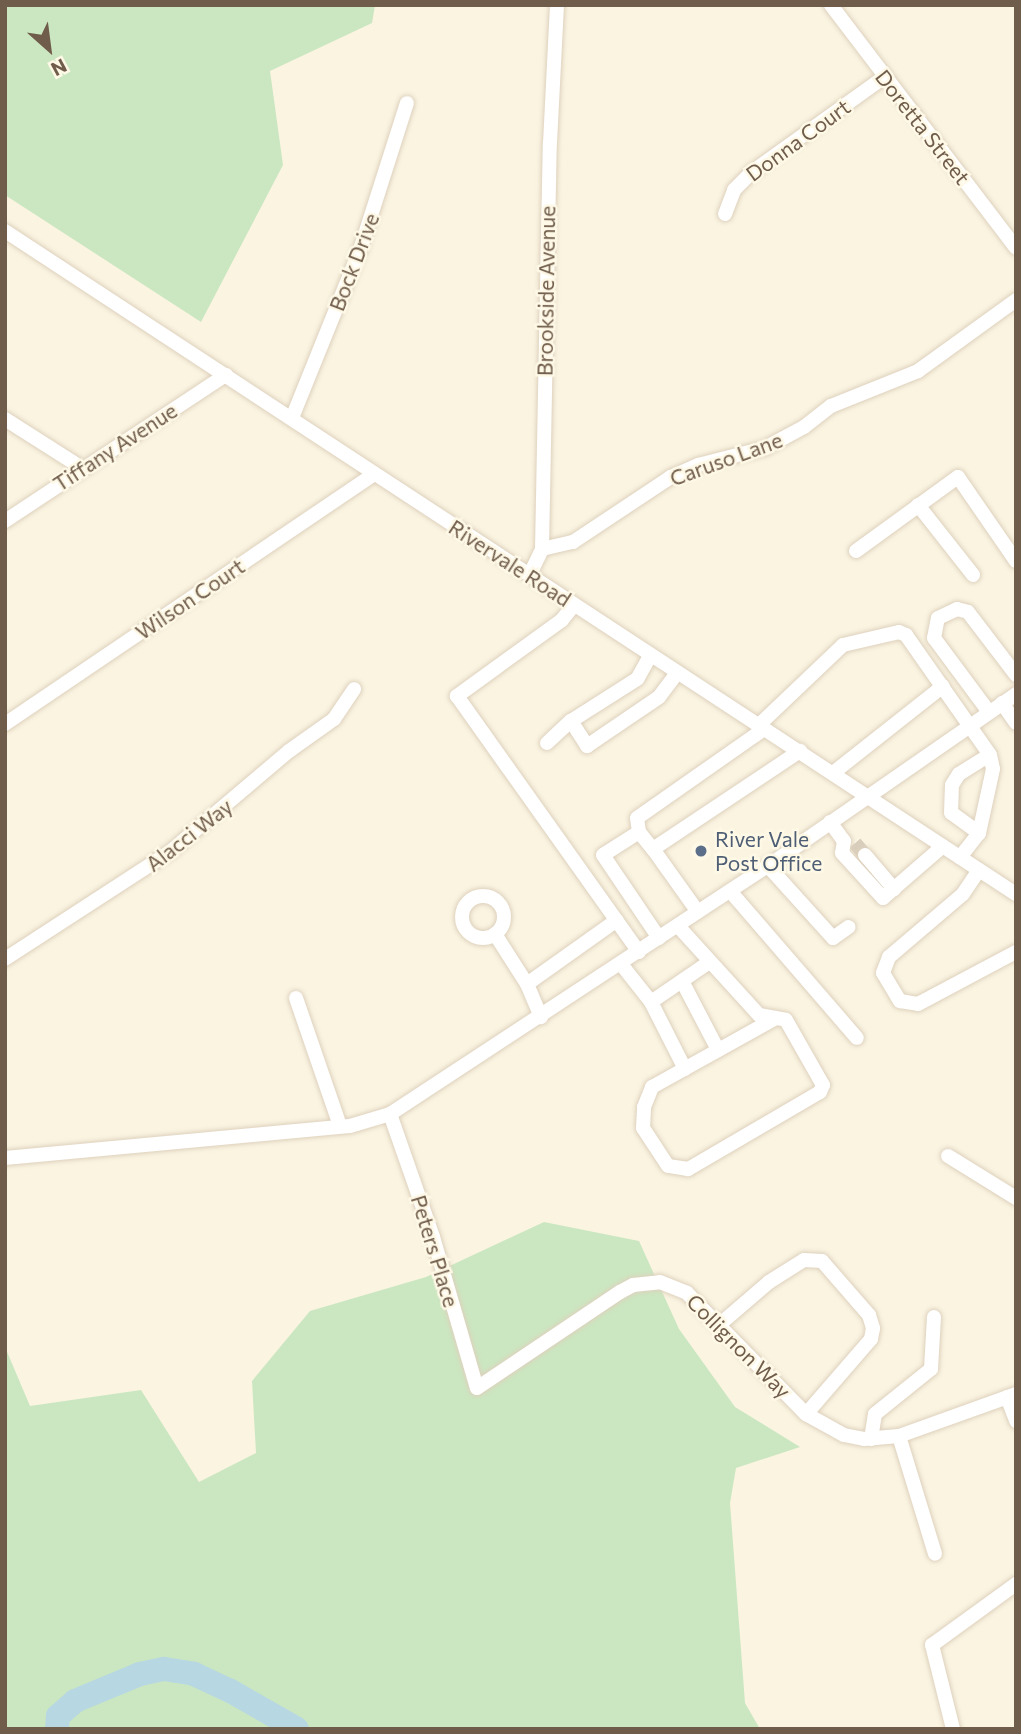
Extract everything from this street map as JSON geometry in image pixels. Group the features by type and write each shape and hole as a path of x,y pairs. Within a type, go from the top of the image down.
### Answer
{"street":[{"name":"Brookside Avenue","path":"530,575 542,549 550,143 557,5"},
{"name":"Doretta Street","path":"831,5 1016,248"},
{"name":"Donna Court","path":"725,214 741,181 884,77"},
{"name":"Bock Drive","path":"292,418 361,247 407,103"},
{"name":"Rivervale Road","path":"5,231 1016,894"},
{"name":"Caruso Lane","path":"542,549 573,542 671,477 698,465 765,447 804,428 831,406 918,371 1016,300"},
{"name":"Tiffany Avenue","path":"5,521 226,375"},
{"path":"5,419 82,468"},
{"name":"Wilson Court","path":"5,724 374,474"},
{"path":"856,551 958,477 1016,561"},
{"path":"918,505 973,575"},
{"path":"574,605 562,621 457,696 639,952"},
{"path":"1016,675 968,612 957,609 938,618 934,638 995,707 1016,723"},
{"path":"698,912 639,832 637,818 762,727 821,661 858,639 899,632 905,635 990,755 993,769 979,833 960,857"},
{"path":"547,743 571,721 637,679 650,656"},
{"path":"571,721 587,746 659,697 677,673"},
{"path":"833,773 943,686"},
{"name":"Alacci Way","path":"5,959 172,851 334,719 354,689"},
{"path":"5,1158 340,1126 390,1114 768,866 1016,694"},
{"path":"653,849 800,751"},
{"path":"979,833 951,813 952,785 959,774 990,755"},
{"path":"830,822 849,842 842,853 883,898 943,846"},
{"path":"639,832 603,855 659,938"},
{"path":"865,855 894,888"},
{"path":"768,866 833,938 849,927"},
{"path":"979,870 963,894 889,957 883,973 900,1001 918,1004 1016,952"},
{"path":"730,891 857,1038"},
{"path":"527,984 617,920"},
{"path":"678,926 759,1015 774,1019 789,1023 822,1089 688,1170 668,1166 643,1128 644,1107 652,1087 774,1019"},
{"path":"495,934 527,984 541,1017"},
{"path":"651,1002 708,962"},
{"path":"621,964 651,1002 685,1069"},
{"path":"682,981 718,1050"},
{"path":"296,998 340,1126"},
{"name":"Peters Place","path":"390,1114 433,1237 477,1388"},
{"path":"948,1156 1016,1198"},
{"path":"719,1325 769,1282 804,1260 822,1261 869,1315 873,1328 871,1339 806,1414"},
{"name":"Collignon Way","path":"477,1388 620,1292 646,1282 674,1285 687,1293 806,1414 844,1435 871,1439 899,1436 1011,1395"},
{"path":"871,1439 875,1414 931,1368 934,1317"},
{"path":"1011,1395 1016,1421"},
{"path":"899,1436 935,1554"},
{"path":"953,1729 932,1645 1016,1584"}],"green space":[{"path":"5,5 375,5 372,23 270,71 283,165 201,322 5,195"},
{"path":"544,1222 639,1241 679,1329 735,1407 800,1447 736,1468 730,1503 745,1703 760,1729 5,1729 5,1347 30,1406 141,1390 199,1482 256,1453 252,1381 310,1311 426,1277"}],"waterway":[{"path":"57,1729 58,1716 75,1701 140,1674 164,1669 194,1674 229,1690 297,1729"}],"tunnel":[{"path":"855,843 865,855"}],"place":[{"name":"River Vale Post Office","path":"701,851"}]}
